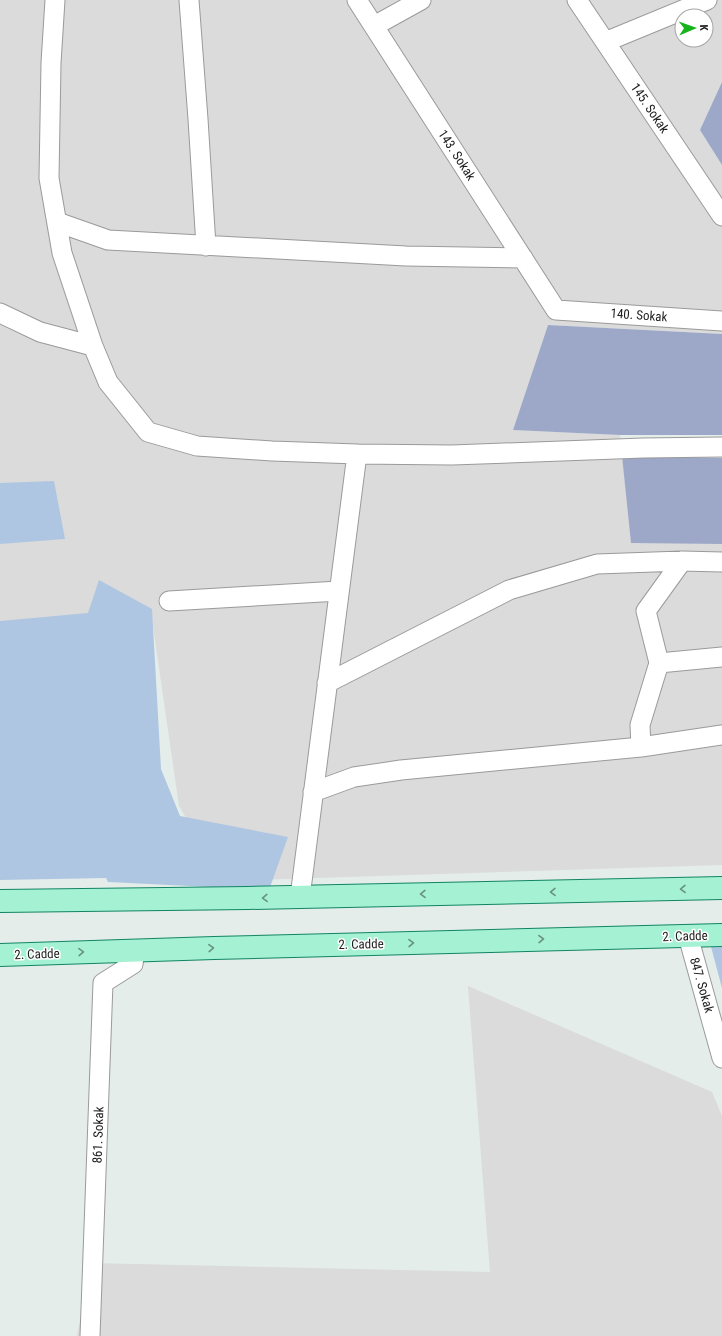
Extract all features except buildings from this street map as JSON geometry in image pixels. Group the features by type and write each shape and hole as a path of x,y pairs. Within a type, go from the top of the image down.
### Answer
{"main road":[{"path":"0,901 300,897 722,888"},
{"name":"2. Cadde","path":"0,955 722,935"}],"street":[{"path":"55,0 49,178 62,253 92,346 108,382 148,432 197,446 272,451 357,454 452,455 635,448 722,447"},
{"path":"189,0 206,246"},
{"name":"143. Sokak","path":"357,0 556,310"},
{"path":"374,26 421,0"},
{"name":"145. Sokak","path":"577,0 722,216"},
{"path":"605,42 707,0"},
{"path":"57,222 108,240 406,256 523,258"},
{"name":"140. Sokak","path":"556,310 722,321"},
{"path":"0,313 40,332 92,346"},
{"path":"300,897 357,454"},
{"path":"327,684 509,590 597,564 682,561 722,562"},
{"path":"641,747 640,725 659,663 646,611 682,561"},
{"path":"169,601 339,591"},
{"path":"659,663 722,657"},
{"path":"313,792 354,777 401,770 641,747 722,736"},
{"name":"847. Sokak","path":"688,936 722,1058"},
{"name":"861. Sokak","path":"90,1336 103,983 133,964 135,951"}],"shaded area":[{"path":"0,0 722,0 722,82 700,130 722,165 722,334 548,325 513,430 620,435 631,542 722,544 722,865 223,881 179,806 152,619 0,638"},
{"path":"722,82 722,165 700,130"},
{"path":"548,325 722,334 722,435 620,435 513,430"},
{"path":"622,456 722,458 722,544 631,543"},
{"path":"54,481 65,539 0,544 0,483"},
{"path":"99,580 152,609 161,769 180,816 288,837 269,890 108,882 106,878 0,880 0,621 88,613"},
{"path":"710,943 722,943 722,988"},
{"path":"468,986 712,1092 722,1116 722,1336 77,1336 91,1263 490,1272"}]}
